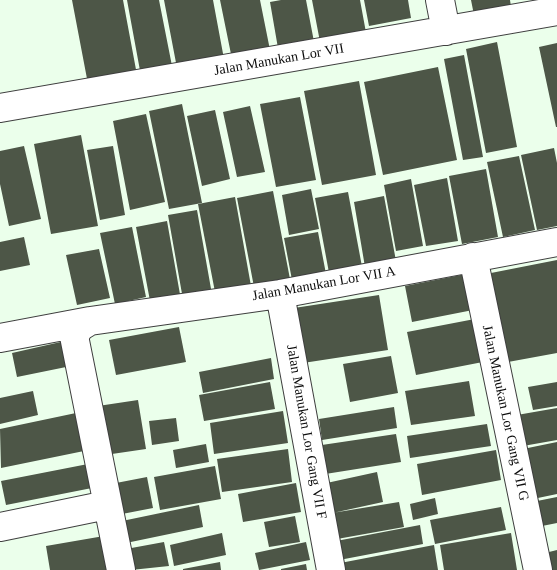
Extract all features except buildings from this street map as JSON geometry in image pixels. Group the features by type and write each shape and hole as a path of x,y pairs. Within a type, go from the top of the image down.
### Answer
{"street":[{"path":"440,0 446,31"},
{"name":"Jalan Manukan Lor VII","path":"0,108 557,11"},
{"name":"Jalan Manukan Lor VII A","path":"0,338 90,321 280,294 473,256 557,242"},
{"name":"Jalan Manukan Lor Gang VII G","path":"473,256 538,570"},
{"name":"Jalan Manukan Lor Gang VII F","path":"280,294 331,570"},
{"path":"90,321 80,327 74,336 121,570"},
{"path":"0,527 107,505"}]}
